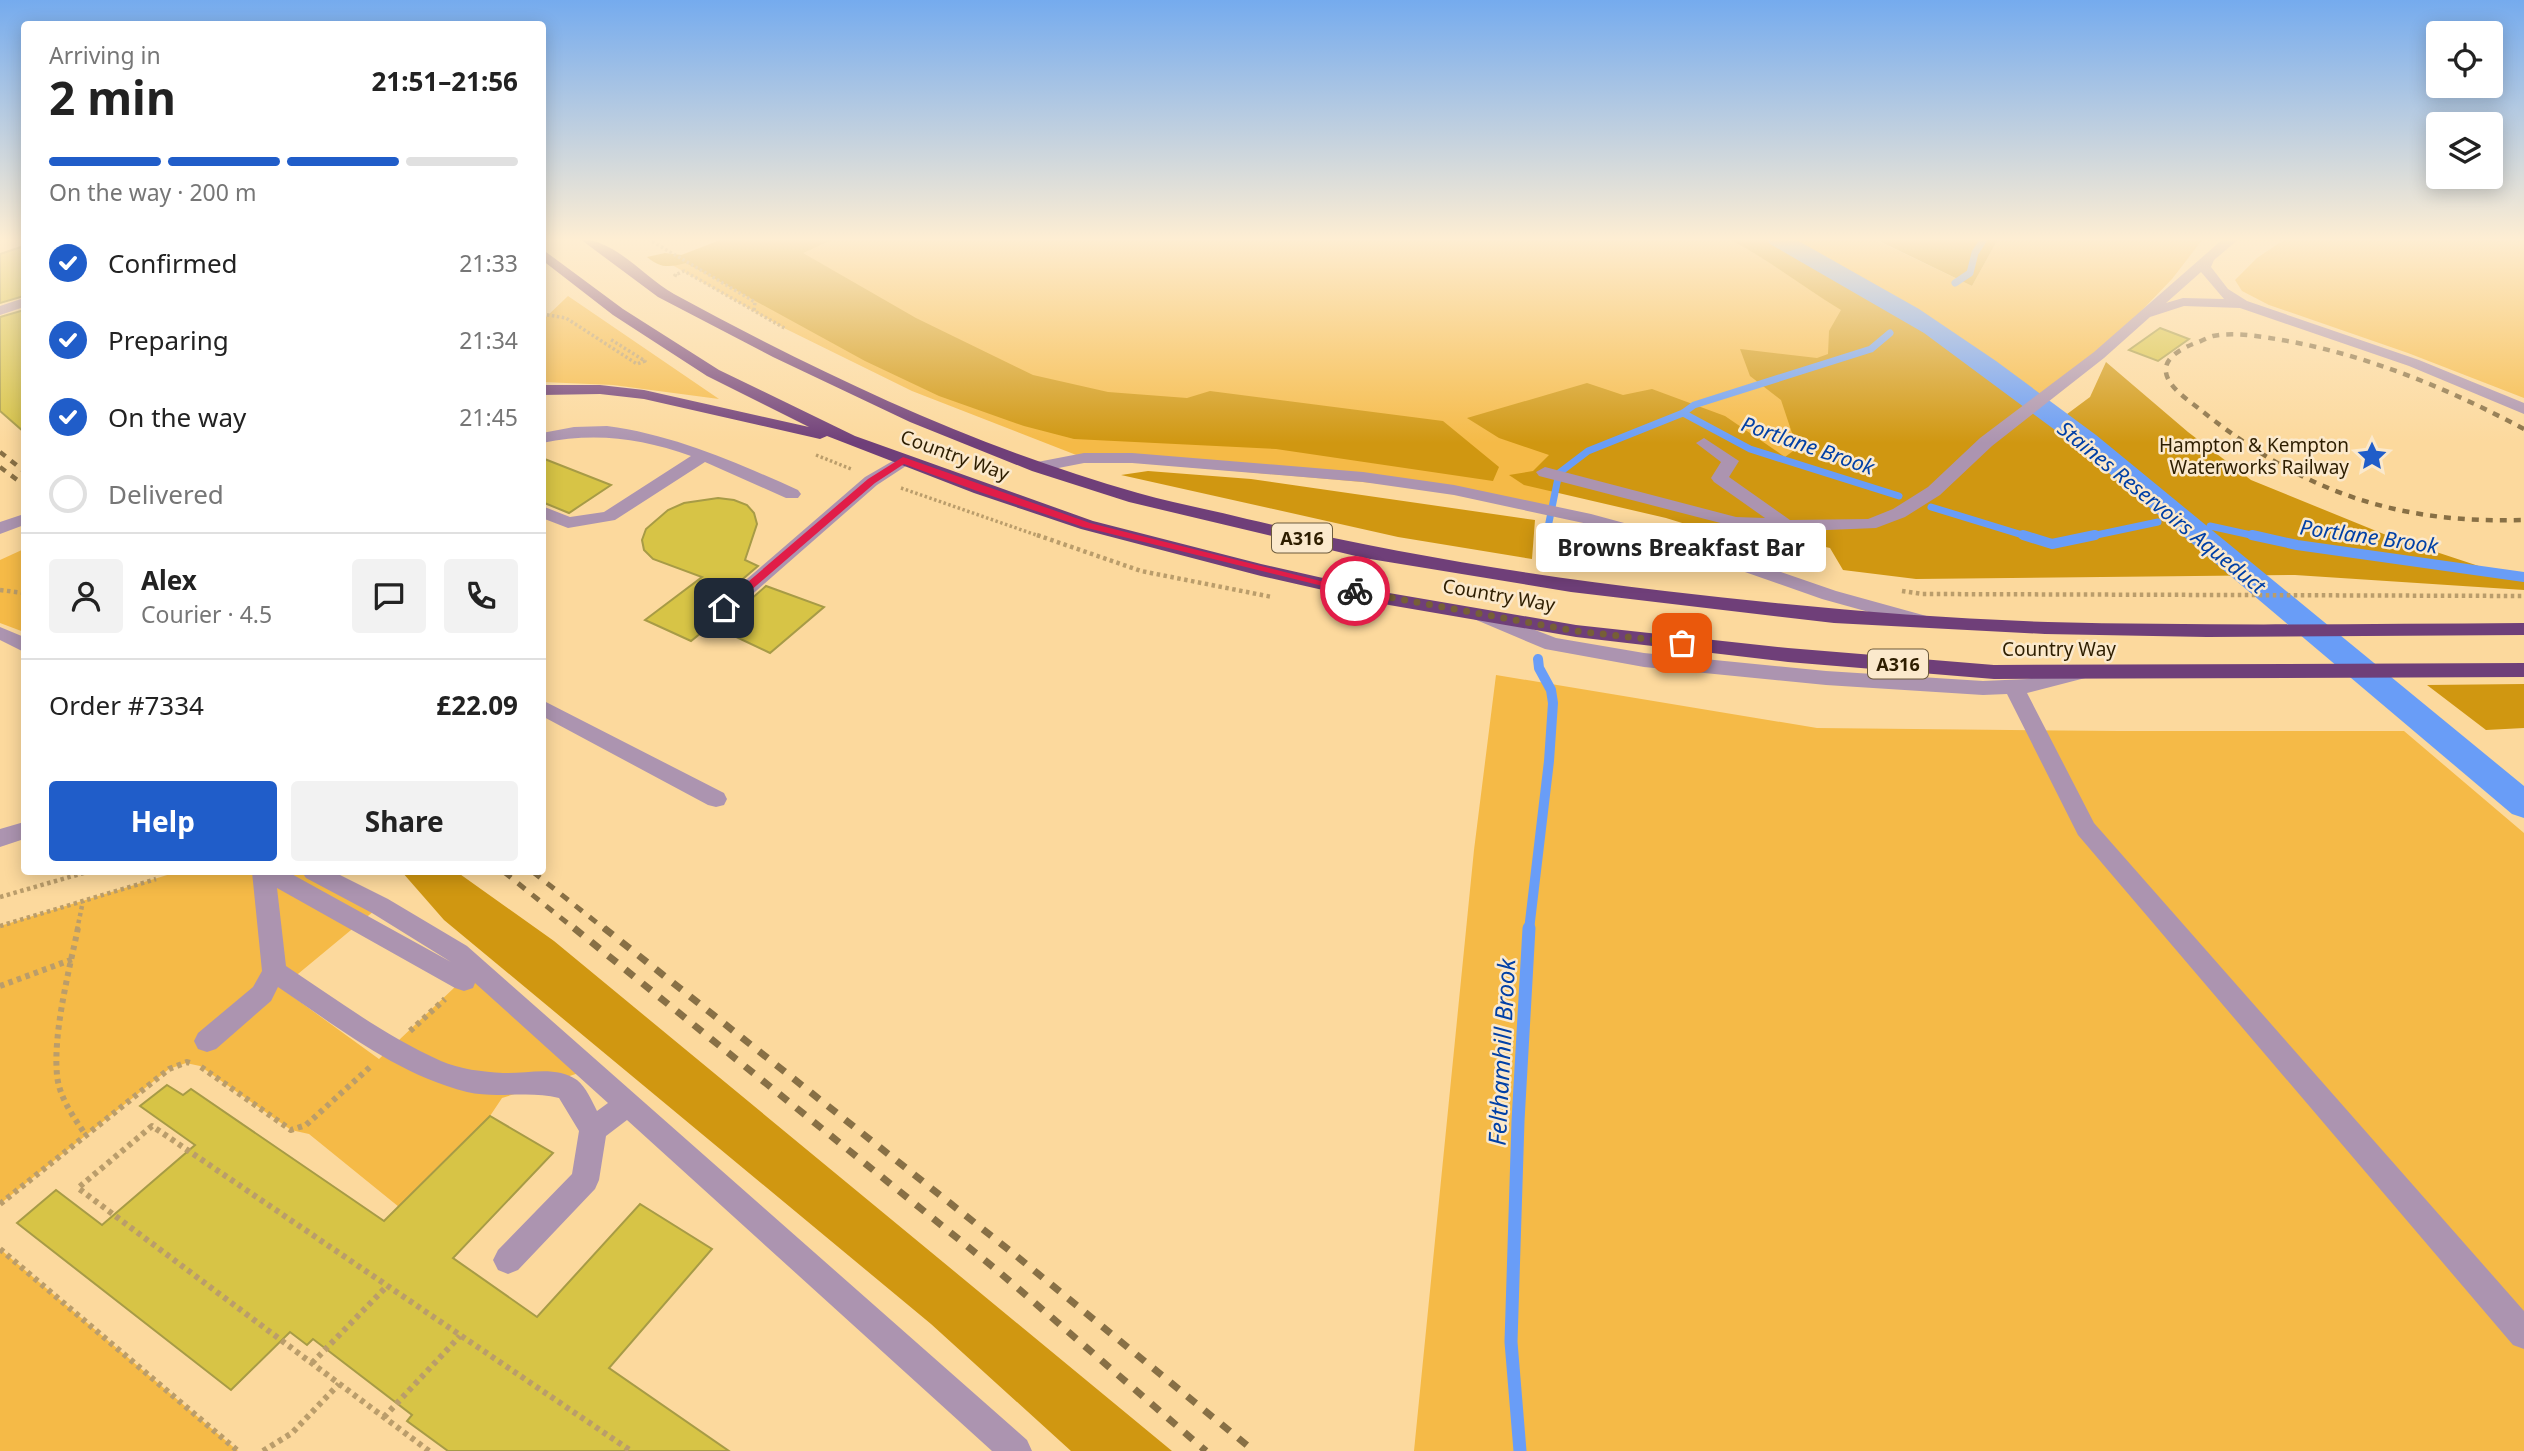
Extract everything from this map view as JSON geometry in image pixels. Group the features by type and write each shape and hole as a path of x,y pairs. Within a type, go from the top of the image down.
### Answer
{"highway":[{"name":"Country Way","path":"611,307 713,373 849,440 1087,525 1274,573 1389,599 1576,631 1788,655 1994,672 2524,670"},
{"name":"Country Way","path":"687,307 778,354 916,419 1038,467 1148,501 1277,533 1391,556 1571,586 1834,617 2207,632 2524,629"},
{"path":"546,390 615,390 689,402 748,419 849,440"}],"lane":[{"path":"1545,472 1736,522 1787,525 1870,524 1899,513 1934,491 1986,442 2099,355 2152,307"},
{"path":"2139,318 2170,307"},
{"path":"2250,307 2414,363 2524,410"},
{"path":"546,437 615,432 654,438 705,455 792,494"},
{"path":"1704,443 1730,461 1720,478 1787,525"},
{"path":"546,513 568,523 609,516 705,455"},
{"path":"1038,467 1084,458 1132,458 1363,477 1454,490 1591,519 1688,546 1829,595 1931,623"},
{"path":"724,608 872,481 903,460"},
{"path":"1481,615 1552,644 1644,660 1826,678 1983,688 2027,687 2082,672"},
{"path":"0,634 21,644"},
{"path":"2014,687 2086,828 2524,1334"},
{"path":"546,708 716,799"},
{"path":"0,838 21,832"},
{"path":"207,1041 262,994 274,971 267,875"},
{"path":"272,875 464,981"},
{"path":"319,875 458,953 1016,1451"},
{"path":"274,971 391,1049 438,1072 470,1081 504,1085 548,1083 588,1070"},
{"path":"508,1260 585,1180 593,1129 568,1088 548,1083"},
{"path":"593,1129 626,1105"}],"path":[{"path":"745,307 786,329"},
{"path":"754,312 755,307"},
{"path":"546,315 566,318 637,364 645,361 610,339"},
{"path":"0,590 21,593"},
{"path":"1898,590 1922,594 2524,596"},
{"path":"0,897 76,875"},
{"path":"0,926 156,879"},
{"path":"83,901 61,1014 57,1076 67,1107 85,1134"},
{"path":"0,986 73,959"},
{"path":"0,1204 169,1069 187,1062 200,1066 291,1130 306,1125 464,981"},
{"path":"429,1451 78,1188 152,1126 631,1451"},
{"path":"0,1249 238,1451"},
{"path":"312,1363 387,1286"},
{"path":"384,1418 460,1336"},
{"path":"263,1451 292,1433 339,1384"}],"shaded area":[{"path":"557,307 584,307 719,399 613,385 546,382 546,317"},
{"path":"746,307 2145,307 2099,355 1934,491 1559,473 1551,512 1454,490 1084,458 912,391"},
{"path":"766,307 896,307 1033,375 1108,392 1187,398 1210,391 1443,421 1499,467 1493,481 1276,449 1074,439 1024,426 939,396 865,361"},
{"path":"1836,307 1902,307 1943,340 1981,357 1998,379 2055,423 2090,397 2106,362 2188,432 2251,480 2391,537 2524,581 2524,590 2295,575 1916,579 1843,570 1830,548 1798,541 1779,553 1666,518 1524,485 1509,475 1533,471 1549,455 1499,438 1467,418 1587,383 1623,395 1652,389 1725,416 1785,457 1797,448 1781,400 1750,376 1740,349 1817,358 1828,354 1829,331 1841,310"},
{"path":"2274,307 2524,307 2524,398 2408,353"},
{"path":"1148,471 1251,479 1535,520 1532,559 1398,537 1121,475"},
{"path":"21,550 21,631 0,623 0,560"},
{"path":"1496,675 1817,728 2404,731 2524,833 2524,1451 1414,1451 1474,850"},
{"path":"2524,684 2524,728 2486,730 2427,685"},
{"path":"167,875 319,875 380,906 281,988 379,1059 475,968 588,1070 502,1098 490,1116 399,1207 309,1134 291,1130 200,1066 186,1063 169,1069 0,1204 0,926"},
{"path":"405,875 461,875 554,941 1172,1451 1071,1451 931,1324 444,920"},
{"path":"0,1249 238,1451 0,1451"}],"building":[{"path":"21,311 21,429 0,411 0,317"},
{"path":"2160,328 2189,339 2158,361 2129,350"},
{"path":"546,460 611,485 569,513 546,504"},
{"path":"718,498 747,505 754,513 757,524 745,560 758,566 716,602 712,608 716,614 734,614 766,586 824,607 770,653 711,625 691,641 645,620 702,577 653,559 644,550 642,540 646,529 668,510 684,503"},
{"path":"167,1085 183,1095 191,1089 384,1221 490,1116 553,1153 453,1258 537,1317 640,1204 712,1249 609,1368 729,1451 448,1451 407,1421 412,1415 313,1339 307,1345 290,1332 231,1390 17,1223 56,1190 102,1225 195,1145 140,1106"}],"waterway":[{"name":"Staines Reservoirs Aqueduct","path":"1897,307 1987,366 2087,441 2524,805"},
{"name":"Felthamhill Brook","path":"1683,413 1694,405 1871,349 1890,333"},
{"name":"Portlane Brook","path":"1546,537 1559,473 1588,451 1683,413"},
{"name":"Portlane Brook","path":"1683,413 1750,449 1899,496"},
{"name":"Portlane Brook","path":"1931,507 2029,537"},
{"name":"Portlane Brook","path":"2087,537 2158,522"},
{"name":"Portlane Brook","path":"2210,526 2260,537"},
{"name":"Portlane Brook","path":"1547,535 1548,558"},
{"name":"Portlane Brook","path":"2023,535 2052,544 2095,535"},
{"name":"Portlane Brook","path":"2252,535 2297,545 2524,577"},
{"name":"Felthamhill Brook","path":"1529,930 1549,761 1553,703 1551,690 1539,668 1538,659"},
{"name":"Felthamhill Brook","path":"1520,1451 1511,1342 1518,1121 1529,928"}],"railway":[{"path":"2524,429 2404,374 2341,353 2276,339 2237,334 2213,336 2181,350 2170,359 2166,367 2166,374 2178,392 2239,439 2314,482 2352,497 2433,516 2524,520"},
{"path":"0,452 21,469"},
{"path":"0,467 21,483"},
{"path":"508,875 576,930"},
{"path":"537,875 606,930"},
{"path":"574,928 998,1271 1206,1451"},
{"path":"604,928 1014,1254 1254,1451"}],"way so far":[{"path":"1355,591 1498,619 1682,643"}],"place":[{"name":"Hampton & Kempton Waterworks Railway","path":"2372,456"},
{"name":"Browns Breakfast Bar","path":"1682,643"}],"route":[{"path":"724,608 872,481 903,460 1087,525 1355,591"}]}
